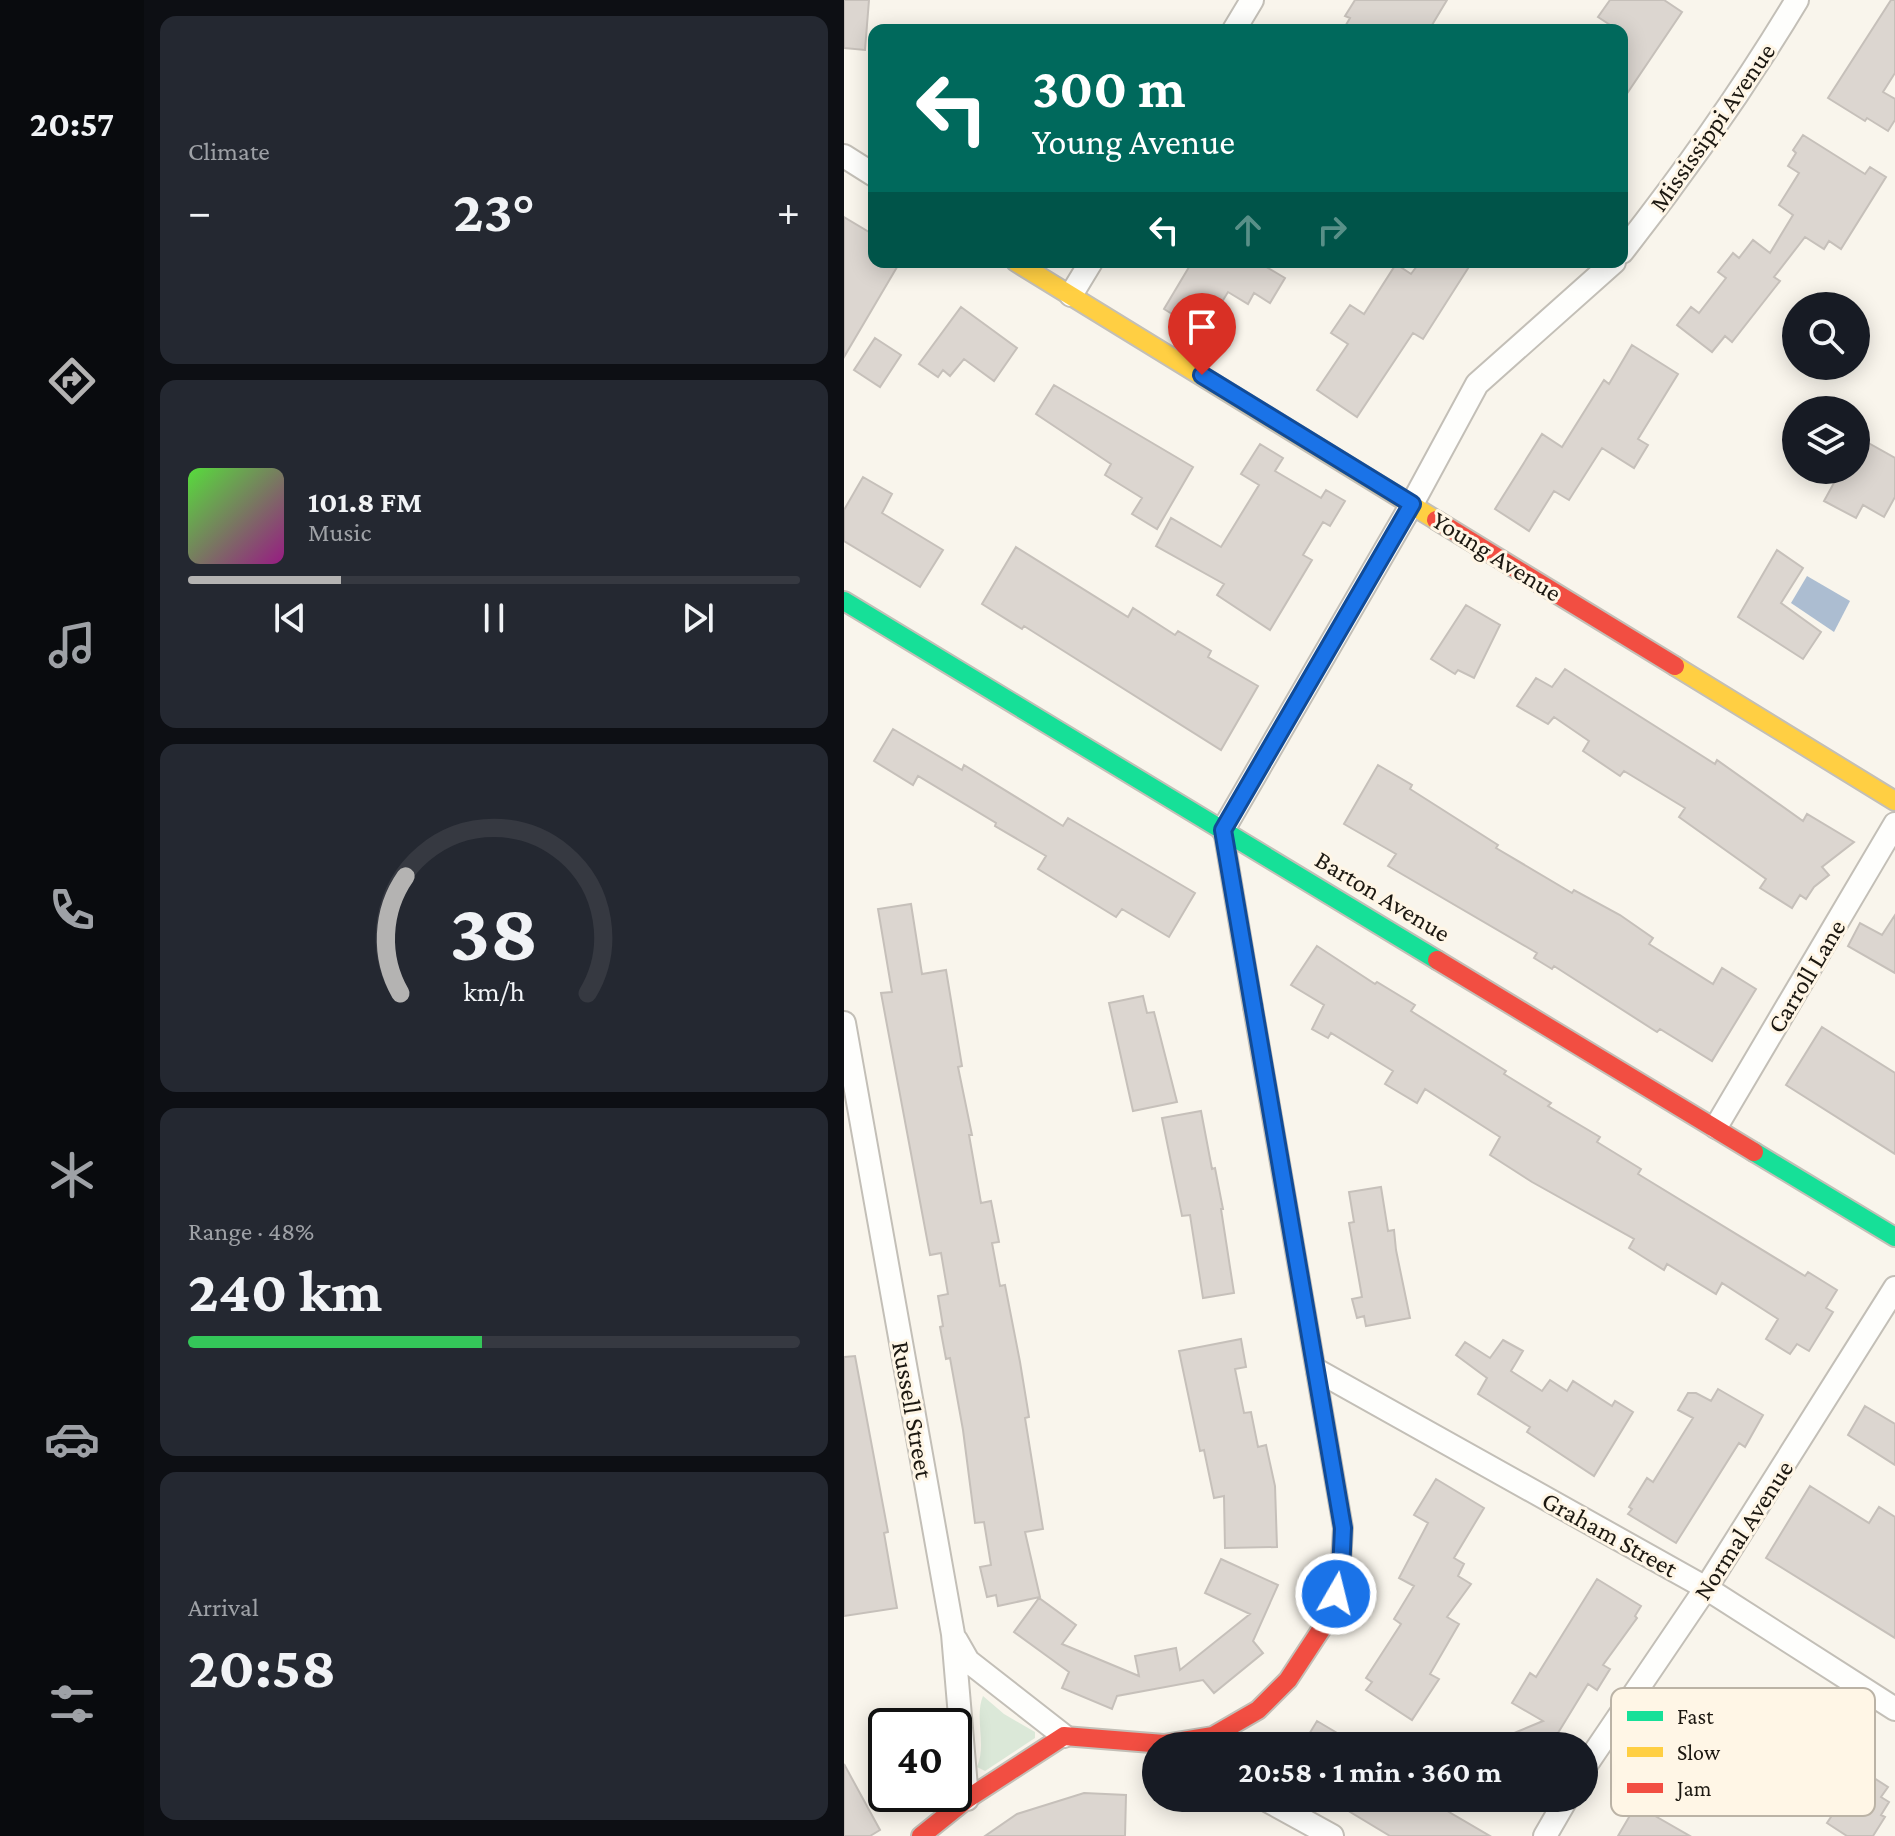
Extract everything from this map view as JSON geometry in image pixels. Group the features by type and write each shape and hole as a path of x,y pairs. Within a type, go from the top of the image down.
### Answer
{"street":[{"path":"1238,24 1252,0"},
{"name":"Mississippi Avenue","path":"1628,244 1673,188 1797,0"},
{"path":"844,156 868,171"},
{"name":"Young Avenue","path":"1026,268 1895,801"},
{"path":"1071,295 1087,268"},
{"path":"1220,1732 1258,1710 1288,1680 1330,1616 1341,1572 1343,1528 1223,830 1412,504 1477,384 1607,268"},
{"name":"Barton Avenue","path":"844,601 1895,1237"},
{"name":"Carroll Lane","path":"1716,1127 1895,824"},
{"name":"Russell Street","path":"844,1023 953,1634 959,1708"},
{"name":"Normal Avenue","path":"1638,1688 1706,1588 1895,1288"},
{"name":"Graham Street","path":"1318,1371 1706,1588 1862,1688"},
{"path":"953,1634 968,1661 1064,1736 1142,1743"},
{"name":"Graham Street","path":"1875,1696 1895,1709"},
{"name":"Normal Avenue","path":"1598,1747 1611,1728"},
{"path":"972,1796 1064,1736"},
{"path":"921,1836 951,1812"},
{"path":"1288,1812 1332,1836"},
{"path":"1545,1836 1559,1812"}],"green space":[{"path":"983,1696 1004,1714 1035,1732 1035,1738 985,1771 977,1767 981,1749"}],"water":[{"path":"1807,576 1850,601 1834,632 1791,603"}],"building":[{"path":"844,0 869,0 865,50 844,48"},
{"path":"1355,0 1447,0 1433,24 1346,24 1350,18 1345,16"},
{"path":"1610,0 1664,0 1682,12 1628,92 1628,24 1609,24 1598,17"},
{"path":"1891,0 1895,0 1895,73 1883,92 1895,99 1895,120 1888,131 1828,98"},
{"path":"1803,135 1865,174 1870,167 1886,177 1841,249 1829,241 1824,249 1805,237 1774,277 1780,281 1732,342 1725,336 1712,352 1677,325 1691,307 1699,313 1726,278 1718,272 1733,253 1739,258 1753,240 1770,253 1793,215 1779,205 1799,173 1788,166 1796,153 1793,150"},
{"path":"844,217 868,231 868,268 896,268 844,357"},
{"path":"1188,268 1268,268 1285,278 1270,303 1254,293 1248,304 1228,292 1203,333 1164,309"},
{"path":"1393,268 1402,268 1411,274 1416,268 1468,268 1423,339 1413,333 1357,417 1317,390 1348,344 1331,333 1350,305 1364,314"},
{"path":"961,307 1017,348 994,381 964,359 950,376 943,370 938,377 919,364"},
{"path":"875,338 901,355 880,387 854,370"},
{"path":"1632,345 1678,374 1638,439 1648,445 1634,468 1602,448 1569,500 1554,491 1529,531 1495,509 1542,434 1562,447 1604,380 1609,384"},
{"path":"1054,385 1193,467 1157,529 1132,514 1142,498 1105,475 1111,464 1036,414"},
{"path":"1260,444 1283,458 1275,471 1321,498 1326,490 1345,501 1330,526 1323,522 1303,555 1312,560 1270,630 1217,595 1224,584 1156,546 1171,518 1221,547 1259,485 1241,474"},
{"path":"1870,444 1895,458 1895,497 1884,517 1863,505 1856,518 1824,501 1833,484 1870,484"},
{"path":"863,477 892,494 882,513 943,550 920,587 844,541 844,510"},
{"path":"1016,547 1128,617 1133,608 1175,635 1178,631 1211,651 1208,657 1258,686 1221,750 1024,626 1022,629 982,604"},
{"path":"1777,550 1803,568 1781,603 1821,632 1803,659 1738,617"},
{"path":"1466,605 1500,625 1474,678 1458,670 1455,674 1431,659"},
{"path":"1565,669 1715,764 1717,760 1803,821 1807,814 1854,842 1822,867 1829,875 1814,887 1806,899 1800,895 1792,908 1760,888 1766,879 1679,817 1685,808 1624,771 1620,776 1583,751 1589,741 1554,717 1548,724 1517,706 1536,678 1552,687"},
{"path":"893,729 962,770 964,765 1063,826 1068,818 1195,893 1169,937 1122,909 1116,917 1038,869 1046,856 995,826 996,823 918,776 913,785 874,761"},
{"path":"1378,765 1498,845 1496,848 1572,893 1574,890 1620,915 1653,938 1649,944 1713,984 1722,968 1756,989 1712,1061 1660,1029 1657,1032 1554,966 1552,969 1534,958 1537,953 1388,866 1396,854 1344,824"},
{"path":"911,904 922,974 946,970 962,1066 958,1067 972,1135 969,1135 981,1203 991,1201 999,1242 992,1243 1000,1286 1005,1285 1020,1362 1029,1417 1025,1418 1043,1529 1025,1532 1040,1597 998,1606 996,1595 987,1597 980,1567 991,1565 984,1522 975,1523 963,1430 950,1358 946,1359 940,1327 943,1326 938,1296 948,1294 941,1253 930,1255 881,993 892,992 878,909"},
{"path":"1895,915 1895,973 1848,946 1860,923 1882,935"},
{"path":"1317,946 1375,984 1377,982 1415,1005 1411,1011 1506,1071 1504,1074 1551,1103 1548,1106 1600,1137 1597,1142 1641,1169 1638,1174 1805,1276 1808,1272 1837,1290 1826,1308 1833,1312 1809,1351 1797,1344 1790,1354 1766,1339 1778,1319 1722,1283 1716,1294 1667,1264 1664,1270 1629,1248 1634,1239 1490,1155 1500,1137 1425,1089 1417,1103 1385,1084 1393,1071 1331,1033 1328,1038 1312,1029 1324,1005 1291,985"},
{"path":"1143,996 1147,1013 1154,1012 1177,1102 1133,1111 1109,1003"},
{"path":"1822,1027 1895,1073 1895,1154 1786,1085"},
{"path":"1201,1111 1223,1209 1234,1293 1203,1298 1190,1215 1182,1216 1162,1118"},
{"path":"1381,1187 1388,1231 1394,1230 1410,1318 1366,1326 1364,1316 1357,1318 1352,1299 1362,1297 1349,1223 1354,1222 1349,1192"},
{"path":"1241,1339 1246,1367 1235,1369 1244,1413 1251,1412 1258,1447 1266,1445 1275,1486 1277,1547 1225,1548 1224,1496 1214,1498 1204,1450 1200,1451 1179,1351"},
{"path":"1503,1340 1523,1351 1511,1371 1542,1391 1550,1380 1567,1391 1573,1381 1612,1406 1615,1401 1633,1412 1594,1476 1527,1432 1530,1427 1478,1394 1487,1378 1456,1355 1465,1342 1490,1358"},
{"path":"855,1356 888,1532 884,1533 897,1608 844,1616 844,1357"},
{"path":"1718,1389 1763,1415 1745,1447 1739,1443 1676,1543 1628,1514 1632,1509 1629,1507 1647,1478 1653,1482 1693,1418 1678,1410 1688,1393 1696,1393 1711,1401"},
{"path":"1865,1406 1895,1424 1895,1465 1848,1435"},
{"path":"1436,1479 1484,1508 1454,1558 1464,1564 1458,1576 1471,1584 1447,1617 1459,1624 1430,1674 1439,1679 1412,1720 1366,1690 1372,1682 1366,1678 1401,1624 1394,1619 1414,1586 1399,1578 1428,1523 1414,1515"},
{"path":"1810,1486 1869,1523 1879,1507 1895,1517 1895,1638 1766,1558"},
{"path":"1221,1559 1278,1585 1253,1641 1263,1653 1214,1693 1203,1680 1117,1696 1112,1709 1062,1688 1069,1672 1014,1632 1039,1598 1076,1625 1062,1644 1139,1676 1135,1656 1176,1648 1180,1670 1250,1614 1205,1593"},
{"path":"1597,1579 1641,1606 1635,1616 1637,1618 1603,1665 1610,1669 1597,1690 1588,1684 1559,1732 1517,1732 1543,1721 1512,1703 1530,1673 1536,1677"},
{"path":"1317,1721 1335,1732 1310,1732"},
{"path":"844,1764 880,1830 870,1836 844,1836"},
{"path":"1875,1779 1888,1787 1881,1797 1889,1802 1881,1815 1885,1817 1873,1836 1847,1836 1827,1823 1832,1816 1875,1816"},
{"path":"1084,1793 1126,1795 1125,1836 985,1836 1017,1814"},
{"path":"1350,1812 1449,1812 1490,1836 1390,1836"},
{"path":"1630,1816 1655,1816 1690,1836 1618,1836"}],"traffic: fast":[{"path":"844,601 1437,960"},
{"path":"1223,830 1253,1007"},
{"path":"1754,1152 1895,1237"}],"traffic: slow":[{"path":"1026,268 1436,520"},
{"path":"1675,666 1895,801"},
{"path":"1253,1007 1343,1528 1341,1563"}],"traffic: jam":[{"path":"1436,520 1675,666"},
{"path":"1437,960 1754,1152"},
{"path":"921,1836 967,1799 1064,1736 1164,1744 1213,1736 1258,1710 1288,1680 1330,1616 1341,1563"}],"route":[{"path":"1202,375 1412,504 1223,830 1343,1528 1341,1572 1336,1594"}]}
